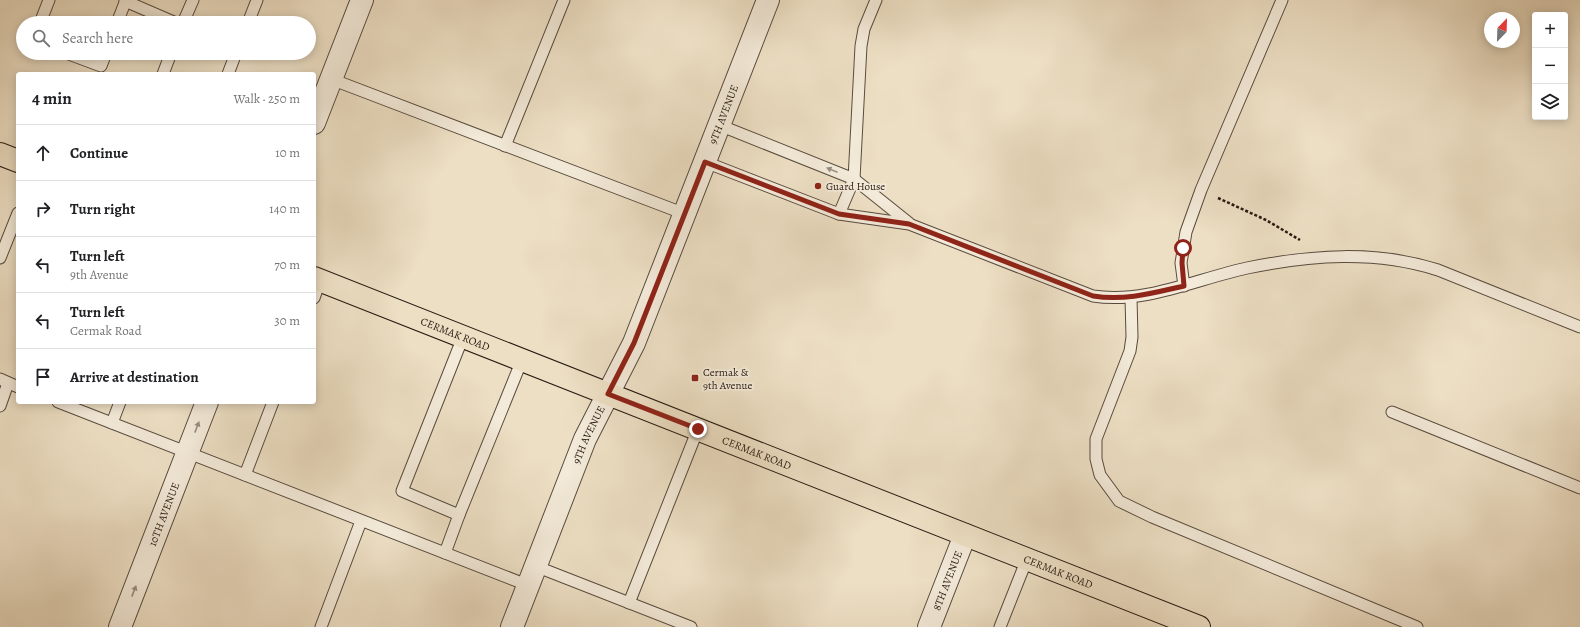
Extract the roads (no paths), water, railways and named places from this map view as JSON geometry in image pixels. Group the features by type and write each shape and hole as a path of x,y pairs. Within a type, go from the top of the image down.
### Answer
{"main road":[{"path":"0,154 16,160"},
{"name":"CERMAK ROAD","path":"316,286 463,337 1199,627"}],"street":[{"path":"316,118 362,0"},
{"name":"9TH AVENUE","path":"512,627 585,439 634,343 768,0"},
{"name":"10TH AVENUE","path":"120,627 206,404"},
{"name":"8TH AVENUE","path":"929,627 965,534"}],"lane":[{"path":"43,16 49,0"},
{"path":"186,16 193,0"},
{"path":"251,16 257,0"},
{"path":"505,146 564,0"},
{"path":"839,214 854,179 859,58 864,29 876,0"},
{"path":"1184,286 1182,263 1186,232 1201,190 1282,0"},
{"path":"120,16 126,1 160,16"},
{"path":"85,60 102,66 104,60"},
{"path":"164,72 168,60"},
{"path":"229,72 233,60"},
{"path":"331,79 685,214"},
{"path":"719,125 854,179 909,224"},
{"path":"705,162 839,214 909,224 1093,296 1111,299 1131,298 1184,286 1246,268 1327,256 1364,256 1414,263 1438,270 1580,327"},
{"path":"0,258 16,218"},
{"path":"1131,298 1132,336 1130,351 1096,439 1096,459 1100,475 1119,501 1134,510 1417,627"},
{"path":"460,515 402,491 463,337"},
{"path":"445,553 522,360"},
{"path":"0,406 9,383"},
{"path":"63,404 445,553 629,603 692,627"},
{"path":"112,423 119,404"},
{"path":"245,475 272,404"},
{"path":"1392,412 1580,488"},
{"path":"629,603 698,429"},
{"path":"321,627 361,521"},
{"path":"1000,627 1027,559"}],"place":[{"name":"Guard House","path":"818,186"},
{"name":"Cermak & 9th Avenue","path":"695,378"}]}
